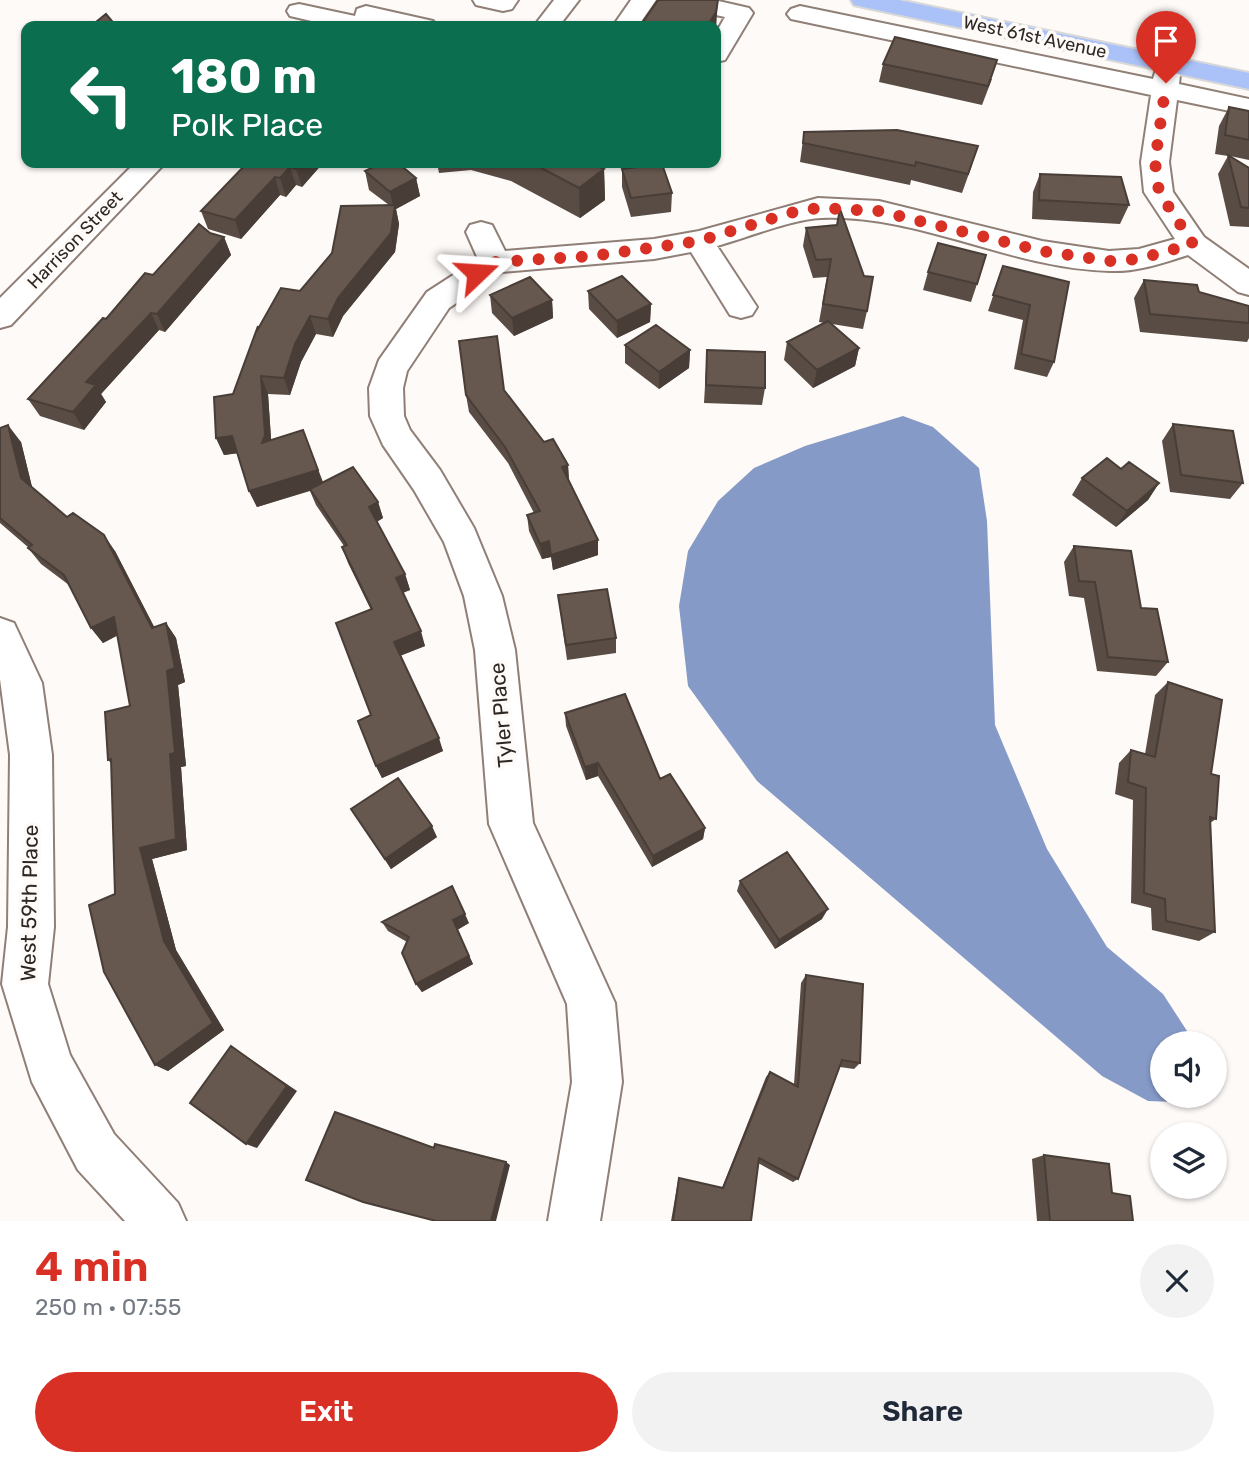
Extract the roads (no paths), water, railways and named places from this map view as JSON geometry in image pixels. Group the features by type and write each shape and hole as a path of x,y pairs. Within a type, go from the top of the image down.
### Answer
{"main road":[{"name":"West 61st Avenue","path":"863,0 1166,77 1249,81"}],"street":[{"path":"423,21 436,0"},
{"path":"485,0 503,4 506,0"},
{"path":"550,21 567,0"},
{"path":"629,21 644,0"},
{"path":"679,0 740,13 721,45"},
{"path":"298,12 367,16 396,21"},
{"path":"800,14 1166,77 1249,107"},
{"path":"1166,77 1155,162 1159,192 1193,244 1249,284"},
{"name":"Harrison Street","path":"0,317 145,168"},
{"path":"741,307 699,241 790,213 818,208 879,211 1076,258 1109,261 1139,259 1193,244"},
{"name":"Tyler Place","path":"574,1221 597,1082 591,1003 511,824 495,650 483,596 461,539 427,480 395,436 387,416 386,388 391,369 422,320 488,247 593,256 699,241"},
{"name":"West 59th Place","path":"0,635 22,683 31,755 31,927 12,988 49,1065 96,1152 160,1221"}],"water":[{"path":"903,416 933,427 979,468 987,521 995,725 1047,849 1107,947 1163,994 1187,1031 1150,1031 1150,1101 1102,1076 757,781 688,686 679,606 688,551 718,501 754,468 805,446"}]}
